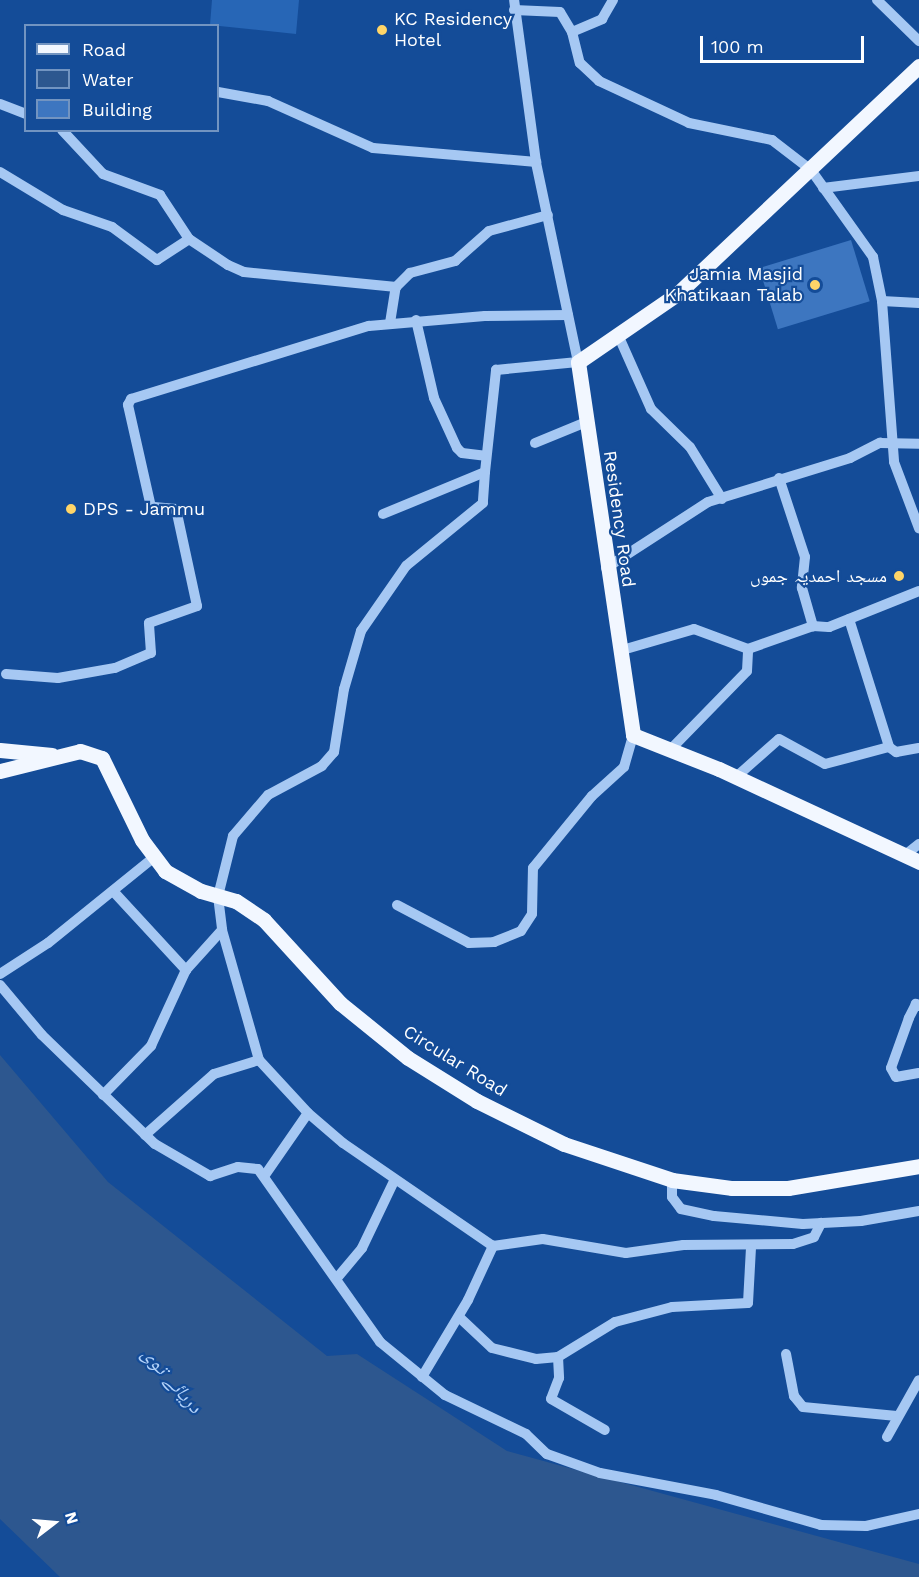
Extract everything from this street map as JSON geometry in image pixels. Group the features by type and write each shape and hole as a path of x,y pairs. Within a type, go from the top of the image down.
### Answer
{"main road":[{"path":"578,362 619,337 677,294 919,66"},
{"name":"Residency Road","path":"578,362 606,568 633,735"},
{"path":"633,735 736,777 919,862"},
{"path":"0,750 52,754"},
{"name":"Circular Road","path":"52,754 80,751 102,758 153,858 181,882 236,902 264,920 347,1009 439,1079 564,1144 672,1180 788,1188 919,1166"},
{"path":"0,771 52,754"}],"street":[{"path":"572,32 602,19 613,0"},
{"path":"877,0 919,41"},
{"path":"514,5 560,12 572,32 580,63 599,81 689,123 772,140 811,170 842,219 867,245 882,301 900,486 919,528"},
{"name":"Residency Road","path":"514,5 536,162 578,362"},
{"path":"219,92 268,101 373,148 536,162"},
{"path":"0,104 24,113"},
{"path":"64,132 97,170 160,195 189,239 244,272 396,287"},
{"path":"0,172 63,210 112,227 157,260 189,239"},
{"path":"823,188 919,176"},
{"path":"390,322 396,287 410,273 463,256 489,231 548,215"},
{"path":"882,301 919,303"},
{"path":"6,674 57,678 115,668 151,653 149,623 197,606 176,508 151,507 128,405 131,399 390,322 568,315"},
{"path":"416,320 434,398 457,448 485,456"},
{"path":"619,337 651,408 690,447 722,499"},
{"path":"578,362 496,370 485,456 483,503 406,566 362,631 344,689 334,752 322,766 268,795 244,819 225,858 218,896 222,930 259,1060 308,1113 395,1179 493,1246 543,1239 614,1252 683,1245 751,1247 809,1241 821,1223"},
{"path":"535,443 586,422"},
{"path":"606,568 699,507 779,478 894,442 919,444"},
{"path":"383,514 485,472"},
{"path":"779,478 806,563 802,588 813,626"},
{"path":"619,651 694,629 748,649 813,626 823,628 919,591"},
{"path":"849,619 889,747 896,752 919,748"},
{"path":"670,750 747,671 748,649"},
{"path":"397,905 469,943 494,942 521,932 532,914 533,868 592,796 624,767 633,735"},
{"path":"736,777 779,739 825,764 889,747"},
{"path":"904,856 919,844"},
{"path":"0,974 113,891 153,858"},
{"path":"113,891 186,970"},
{"path":"103,1095 155,1039 186,970 222,930"},
{"path":"0,986 103,1095 145,1135 210,1176 246,1167 265,1175 294,1226 337,1278 368,1329 422,1377 460,1404 526,1434 547,1454 600,1473 716,1495 821,1525 866,1526 919,1514"},
{"path":"919,1006 916,1004 909,1018 891,1068 896,1077 919,1073"},
{"path":"145,1135 214,1074 259,1060"},
{"path":"265,1175 308,1113"},
{"path":"337,1278 362,1248 395,1179"},
{"path":"672,1180 672,1197 688,1212 821,1223 919,1211"},
{"path":"422,1377 459,1317 493,1246"},
{"path":"459,1317 492,1348 536,1359 558,1357 615,1322 672,1307 748,1303 751,1247"},
{"path":"786,1354 794,1396 803,1407 897,1416"},
{"path":"558,1357 559,1378 550,1399 604,1430"},
{"path":"887,1437 919,1380"}],"shaded area":[{"path":"212,0 299,0 296,34 210,24"}],"water":[{"name":"دریائے توی","path":"0,1055 108,1182 327,1356 357,1354 507,1451 919,1564 919,1577 60,1577 0,1519"}],"building":[{"name":"Jamia Masjid Khatikaan Talab","path":"851,240 870,301 778,329 759,268"}],"place":[{"name":"KC Residency Hotel","path":"382,30"},
{"name":"Jamia Masjid Khatikaan Talab","path":"815,285"},
{"name":"DPS - Jammu","path":"71,509"},
{"name":"مسجد احمدیہ جموں","path":"899,576"}]}
